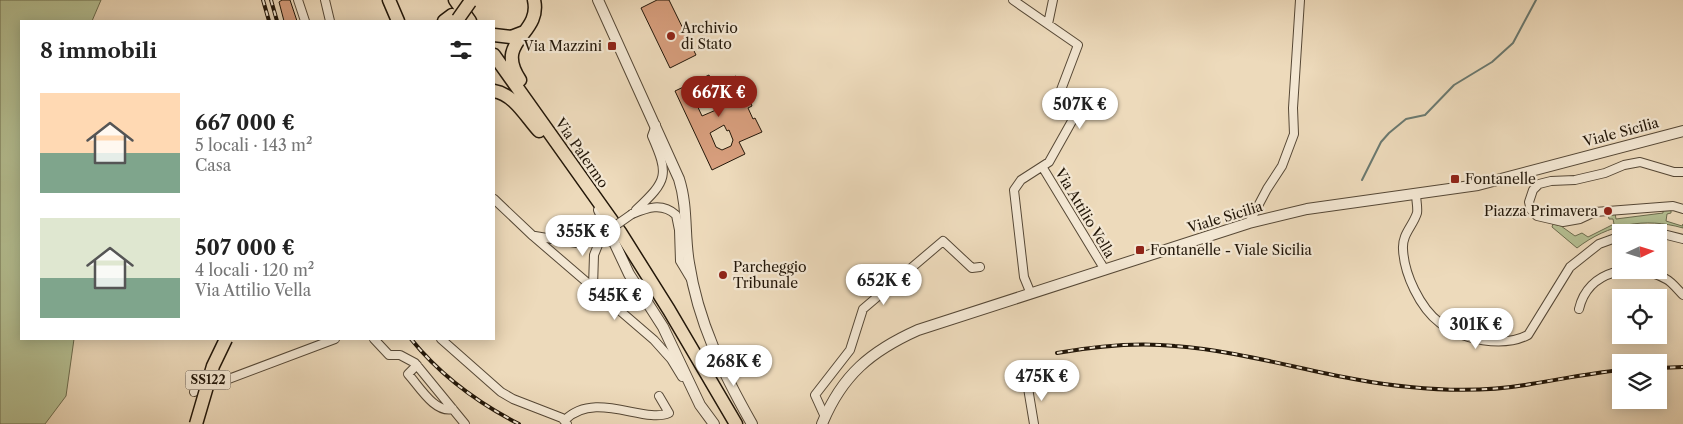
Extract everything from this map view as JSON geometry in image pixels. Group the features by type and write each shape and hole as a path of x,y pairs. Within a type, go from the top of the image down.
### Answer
{"main road":[{"path":"389,0 399,20"},
{"path":"534,0 534,14 527,28 513,46 511,60 514,71 629,237 652,274 669,310"},
{"path":"460,11 476,20"},
{"path":"495,35 511,37 519,35 527,28"},
{"name":"Via Palermo","path":"495,56 620,232 669,310 736,424"},
{"path":"495,91 503,93 510,98 577,173"},
{"name":"SS122","path":"196,424 213,366 226,340"}],"street":[{"path":"298,0 305,20"},
{"path":"325,0 330,20"},
{"path":"598,0 682,186 696,304 714,352 752,424"},
{"name":"Via Attilio Vella","path":"1014,0 1078,45 1056,103 1071,115 1072,121 1049,162 1043,168 1021,180 1014,190 1024,277 1031,294"},
{"path":"1048,24 1053,0"},
{"path":"1249,222 1267,188 1282,166 1294,134 1293,108 1300,0"},
{"path":"533,236 565,243 577,243 602,235 632,214 654,192 664,174 663,160 652,136 656,125"},
{"name":"Viale Sicilia","path":"824,421 851,373 871,356 894,341 918,330 1249,222 1307,209 1506,179 1609,149 1683,131"},
{"path":"1683,172 1674,172 1640,162 1576,180 1551,181 1536,186 1529,198 1533,213 1543,218 1564,222 1580,219 1595,212 1673,206 1683,209"},
{"name":"Via Attilio Vella","path":"1043,168 1105,270"},
{"path":"577,173 608,226 629,274 663,327 700,405"},
{"path":"1416,194 1417,211 1409,226 1403,244 1407,267 1417,292 1439,323 1473,338 1496,343 1510,342 1528,335 1570,267 1599,244 1612,239"},
{"path":"495,200 533,236 660,346 671,359 714,424"},
{"path":"632,214 656,207 664,207 676,215 679,230 680,261 692,281"},
{"path":"593,286 594,255 602,235"},
{"path":"1668,235 1683,239"},
{"path":"824,421 816,395 854,343 862,309 943,241 972,268 980,267"},
{"path":"1579,309 1584,294 1594,282 1609,272 1622,270 1645,271 1666,279 1683,295"},
{"path":"194,392 219,381 333,340"},
{"path":"375,340 389,355 400,355 418,365 465,424"},
{"path":"442,340 490,383 513,399 566,422 572,413 591,408 654,417 665,416 670,413 659,396"},
{"path":"418,365 408,374 437,407 447,410 453,409"},
{"path":"702,366 720,389 742,424"},
{"path":"1027,382 1034,424"}],"green space":[{"path":"0,0 101,0 92,20 20,20 20,340 74,340 66,396 45,424 0,424"},
{"path":"1671,208 1671,213 1667,214 1666,221 1682,226 1683,224 1683,228 1655,223 1614,224 1613,219 1609,219 1608,214 1615,213 1616,219 1663,213 1663,209"},
{"path":"1553,224 1561,226 1575,236 1582,233 1588,237 1612,225 1612,229 1601,233 1577,248 1552,227"}],"building":[{"path":"290,0 297,20 284,20 279,2"},
{"name":"Archivio di Stato","path":"657,0 669,0 696,55 670,68 641,8"},
{"path":"709,75 714,86 736,76 743,91 740,93 745,103 750,101 752,106 748,108 762,132 739,142 745,154 712,170 675,91","holes":["706,91 712,94 717,103 714,105 716,110 702,116 695,101 698,95","724,125 727,131 729,130 733,140 731,146 722,150 716,147 710,133"]}],"waterway":[{"path":"1362,180 1381,142 1389,133 1406,119 1425,115 1454,85 1492,62 1513,43 1536,0"}],"railway":[{"path":"263,0 269,20"},
{"path":"271,0 277,20"},
{"path":"412,340 434,365 460,387 489,407 519,424"},
{"path":"1057,353 1116,345 1146,344 1175,346 1234,354 1380,383 1440,389 1502,388 1612,371"},
{"path":"1667,368 1683,367"}],"place":[{"name":"Archivio di Stato","path":"671,36"},
{"name":"Via Mazzini","path":"612,46"},
{"name":"Fontanelle","path":"1455,179"},
{"name":"Piazza Primavera","path":"1608,211"},
{"name":"Fontanelle - Viale Sicilia","path":"1140,250"},
{"name":"Parcheggio Tribunale","path":"723,275"}]}
